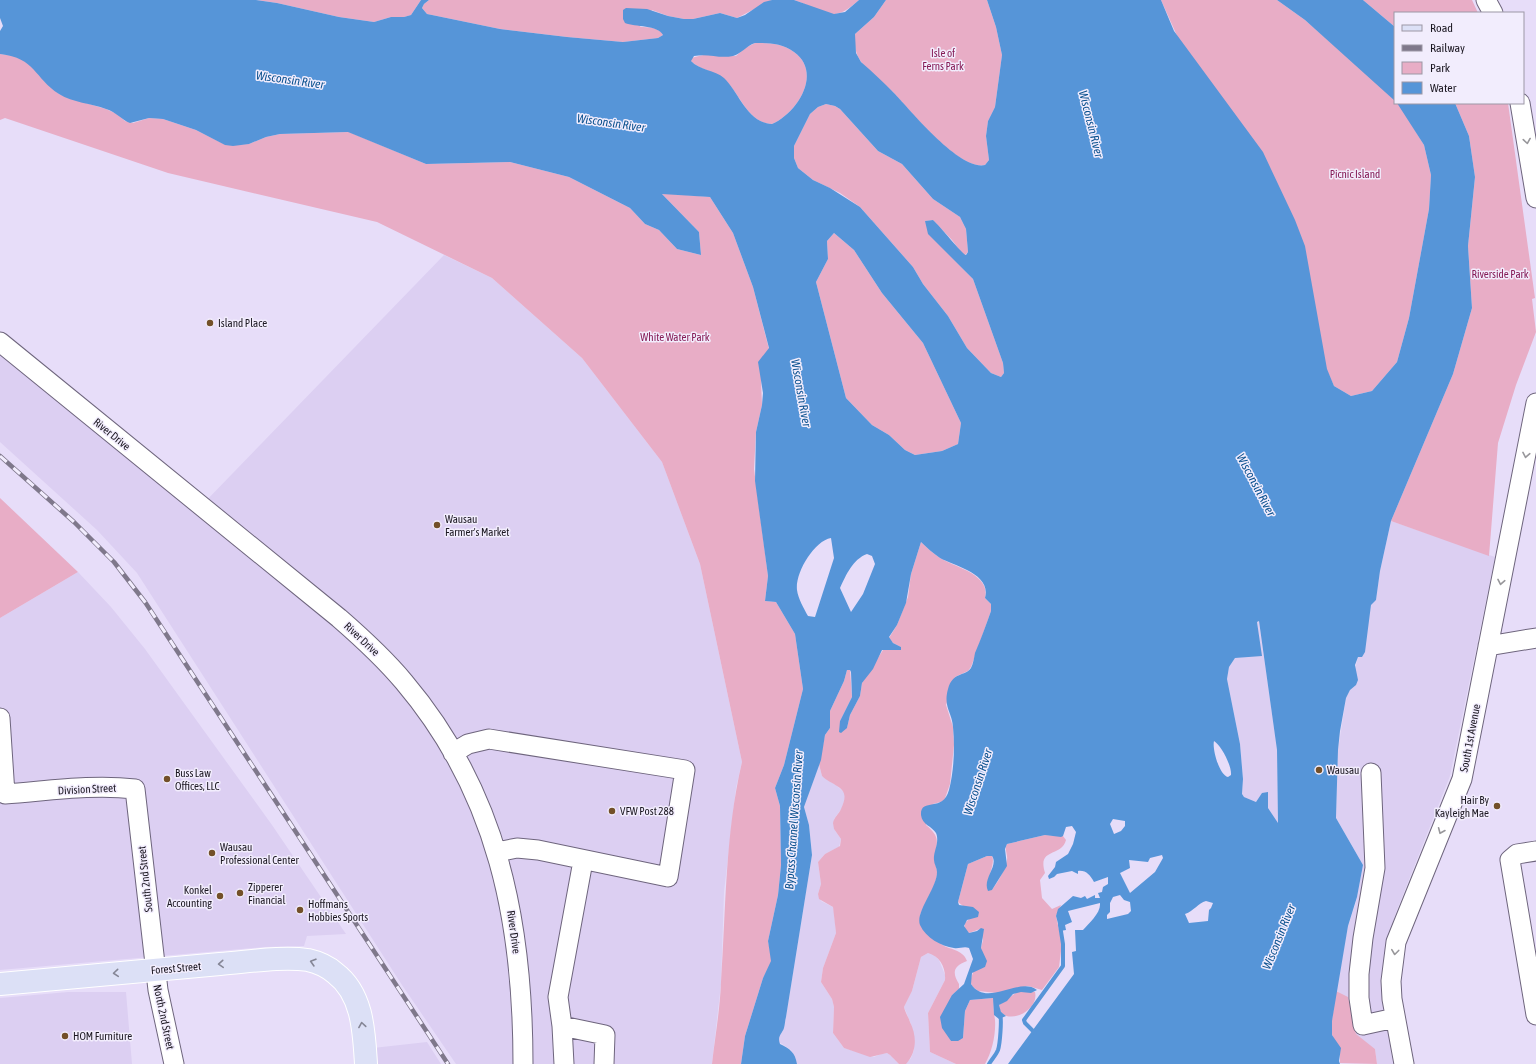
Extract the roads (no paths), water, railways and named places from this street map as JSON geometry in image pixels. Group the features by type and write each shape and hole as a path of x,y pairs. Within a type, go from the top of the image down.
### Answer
{"main road":[{"name":"Forest Street","path":"0,984 155,970 271,961 307,960 326,967 339,976 354,998 361,1014 366,1064"}],"street":[{"path":"1486,0 1492,12"},
{"path":"1520,104 1536,198"},
{"name":"River Drive","path":"0,342 362,638 412,691 453,753 474,792 497,852 508,897 517,956 522,1004 523,1064"},
{"name":"South 1st Avenue","path":"1404,1064 1395,1018 1391,981 1396,942 1462,779 1536,403"},
{"path":"1488,646 1536,638"},
{"path":"0,718 2,764"},
{"path":"453,753 468,744 489,739 685,770 668,877 525,849 497,852"},
{"name":"Division Street","path":"2,764 5,794 119,787 135,788"},
{"path":"1371,773 1375,868 1361,954 1358,983 1359,998 1363,1024 1395,1018"},
{"name":"South 2nd Street","path":"135,788 155,970"},
{"path":"1536,851 1516,854 1510,860 1536,1015"},
{"path":"564,1064 562,1026 558,997 583,861"},
{"name":"North 2nd Street","path":"155,970 160,1003 174,1064"},
{"path":"562,1026 605,1035 604,1064"}],"water":[{"name":"Bypass Channel Wisconsin River","path":"0,0 256,0 277,3 339,17 374,22 391,17 404,17 411,15 421,0 429,0 422,8 427,14 500,29 623,42 658,38 663,35 656,29 625,23 623,19 623,10 626,8 647,9 668,16 684,19 693,19 720,13 737,18 745,15 764,2 772,0 794,0 834,14 845,12 859,0 886,0 874,17 855,34 856,53 861,62 895,94 924,126 950,150 963,159 975,164 985,165 989,160 986,136 988,121 995,107 1002,55 996,27 987,0 1161,0 1174,31 1263,152 1295,220 1305,246 1327,369 1334,386 1351,396 1372,391 1397,362 1409,318 1429,209 1431,175 1424,145 1398,104 1455,104 1469,136 1475,177 1468,246 1472,308 1453,374 1391,521 1380,571 1376,600 1371,605 1365,652 1362,657 1358,657 1355,665 1358,680 1346,698 1340,731 1336,818 1363,865 1357,897 1348,926 1332,1021 1332,1035 1341,1048 1340,1064 1008,1064 1074,974 1072,952 1076,951 1075,930 1083,930 1097,914 1100,903 1068,911 1072,922 1065,925 1066,930 1060,931 1056,916 1058,909 1073,896 1081,898 1085,896 1087,899 1095,895 1095,898 1100,898 1098,893 1102,892 1103,887 1108,884 1108,877 1094,882 1088,874 1083,871 1078,871 1078,874 1072,871 1057,874 1049,879 1048,876 1055,867 1056,862 1068,854 1073,844 1076,832 1072,826 1066,827 1063,836 1061,837 1045,835 1007,844 1005,849 1007,866 992,890 988,891 987,882 994,860 992,856 987,856 968,864 958,902 959,905 973,907 979,912 978,917 967,920 964,926 969,933 977,931 981,928 984,929 981,948 987,961 985,967 972,973 971,984 978,991 986,993 994,993 1021,987 1030,987 1037,990 1031,993 1021,992 1013,994 1007,1001 999,1005 1001,1012 1006,1016 999,1019 994,1015 993,998 970,1000 965,1011 963,1038 958,1041 951,1041 942,1028 940,1017 952,995 964,984 973,959 969,948 954,948 934,941 926,934 920,925 919,920 921,913 934,885 937,872 934,857 937,836 936,833 923,821 921,815 924,807 942,801 946,797 949,790 954,759 954,735 947,705 948,689 953,679 966,673 971,668 991,611 991,604 985,598 986,590 978,577 963,568 940,558 921,542 911,574 906,603 897,625 889,637 893,643 901,647 901,650 882,650 873,669 862,683 860,696 850,715 847,728 841,733 839,732 840,721 852,697 851,672 850,670 847,670 844,681 830,711 830,728 825,735 821,760 804,807 809,825 812,855 785,1025 779,1039 780,1044 789,1049 793,1054 797,1064 741,1064 745,1036 763,978 771,961 768,941 778,895 781,865 780,806 775,788 784,765 803,689 795,634 776,602 765,601 768,576 755,481 756,432 763,393 758,362 769,348 753,287 733,233 710,197 662,194 699,232 701,255 677,249 659,230 645,224 630,208 569,177 510,162 426,164 348,132 280,134 266,137 249,144 233,146 225,145 196,130 163,119 149,118 130,123 110,110 64,97 44,82 28,64 12,56 0,54 0,31 3,26 0,18","holes":["755,43 775,44 789,49 802,61 806,71 806,81 798,102 781,119 772,124 763,122 750,113 724,78 694,64 691,61 694,56 699,55 723,57 733,56 739,54","826,104 840,109 878,151 902,164 933,199 960,217 966,229 968,252 966,255 933,220 925,221 928,234 973,279 1003,363 1004,373 1001,377 991,373 967,348 948,316 923,284 913,267 860,207 830,188 813,180 798,168 794,158 794,146 810,114 818,107","834,233 854,250 882,293 923,343 961,423 958,444 942,451 915,455 905,450 889,435 872,425 846,398 816,282 828,259 827,241","831,538 834,558 815,617 808,616 800,600 797,590 797,583 802,567 812,551 818,545","867,554 872,556 875,564 863,594 851,612 840,588 847,573 858,560","1259,621 1277,750 1278,823 1268,808 1268,792 1262,793 1256,802 1244,797 1242,794 1243,779 1240,744 1227,679 1229,667 1235,658 1262,656 1257,622","1214,741 1226,756 1231,771 1231,775 1228,777 1219,767 1215,755","1113,819 1125,821 1125,826 1121,831 1114,834 1110,824","1162,855 1163,858 1155,872 1130,893 1120,873 1130,868 1129,860 1148,862 1150,858","1120,895 1124,900 1130,902 1131,911 1128,914 1107,919 1107,915 1110,912 1110,903 1113,897","1206,901 1213,903 1209,910 1208,921 1189,923 1185,914"]},
{"path":"1277,0 1363,0 1394,26 1394,100 1305,20"}],"waterway":[{"name":"Wisconsin River","path":"1035,1033 1024,1020 1063,966 1063,944 1060,925"},
{"name":"Wisconsin River","path":"989,1064 999,1047 1001,1026 1000,1014"}],"railway":[{"path":"0,456 74,522 114,562 145,602 448,1064"}],"place":[{"name":"Island Place","path":"210,323"},
{"name":"Wausau Farmer's Market","path":"437,525"},
{"name":"Wausau","path":"1319,770"},
{"name":"Buss Law Offices, LLC","path":"167,779"},
{"name":"Hair By Kayleigh Mae","path":"1497,806"},
{"name":"VFW Post 288","path":"612,811"},
{"name":"Wausau Professional Center","path":"212,853"},
{"name":"Zipperer Financial","path":"240,893"},
{"name":"Konkel Accounting","path":"220,896"},
{"name":"Hoffmans Hobbies Sports","path":"300,910"},
{"name":"HOM Furniture","path":"65,1036"}],"park label":[{"name":"Isle of Ferns Park","path":"943,59"},
{"name":"Picnic Island","path":"1355,174"},
{"name":"Riverside Park","path":"1500,274"},
{"name":"White Water Park","path":"675,337"}]}
